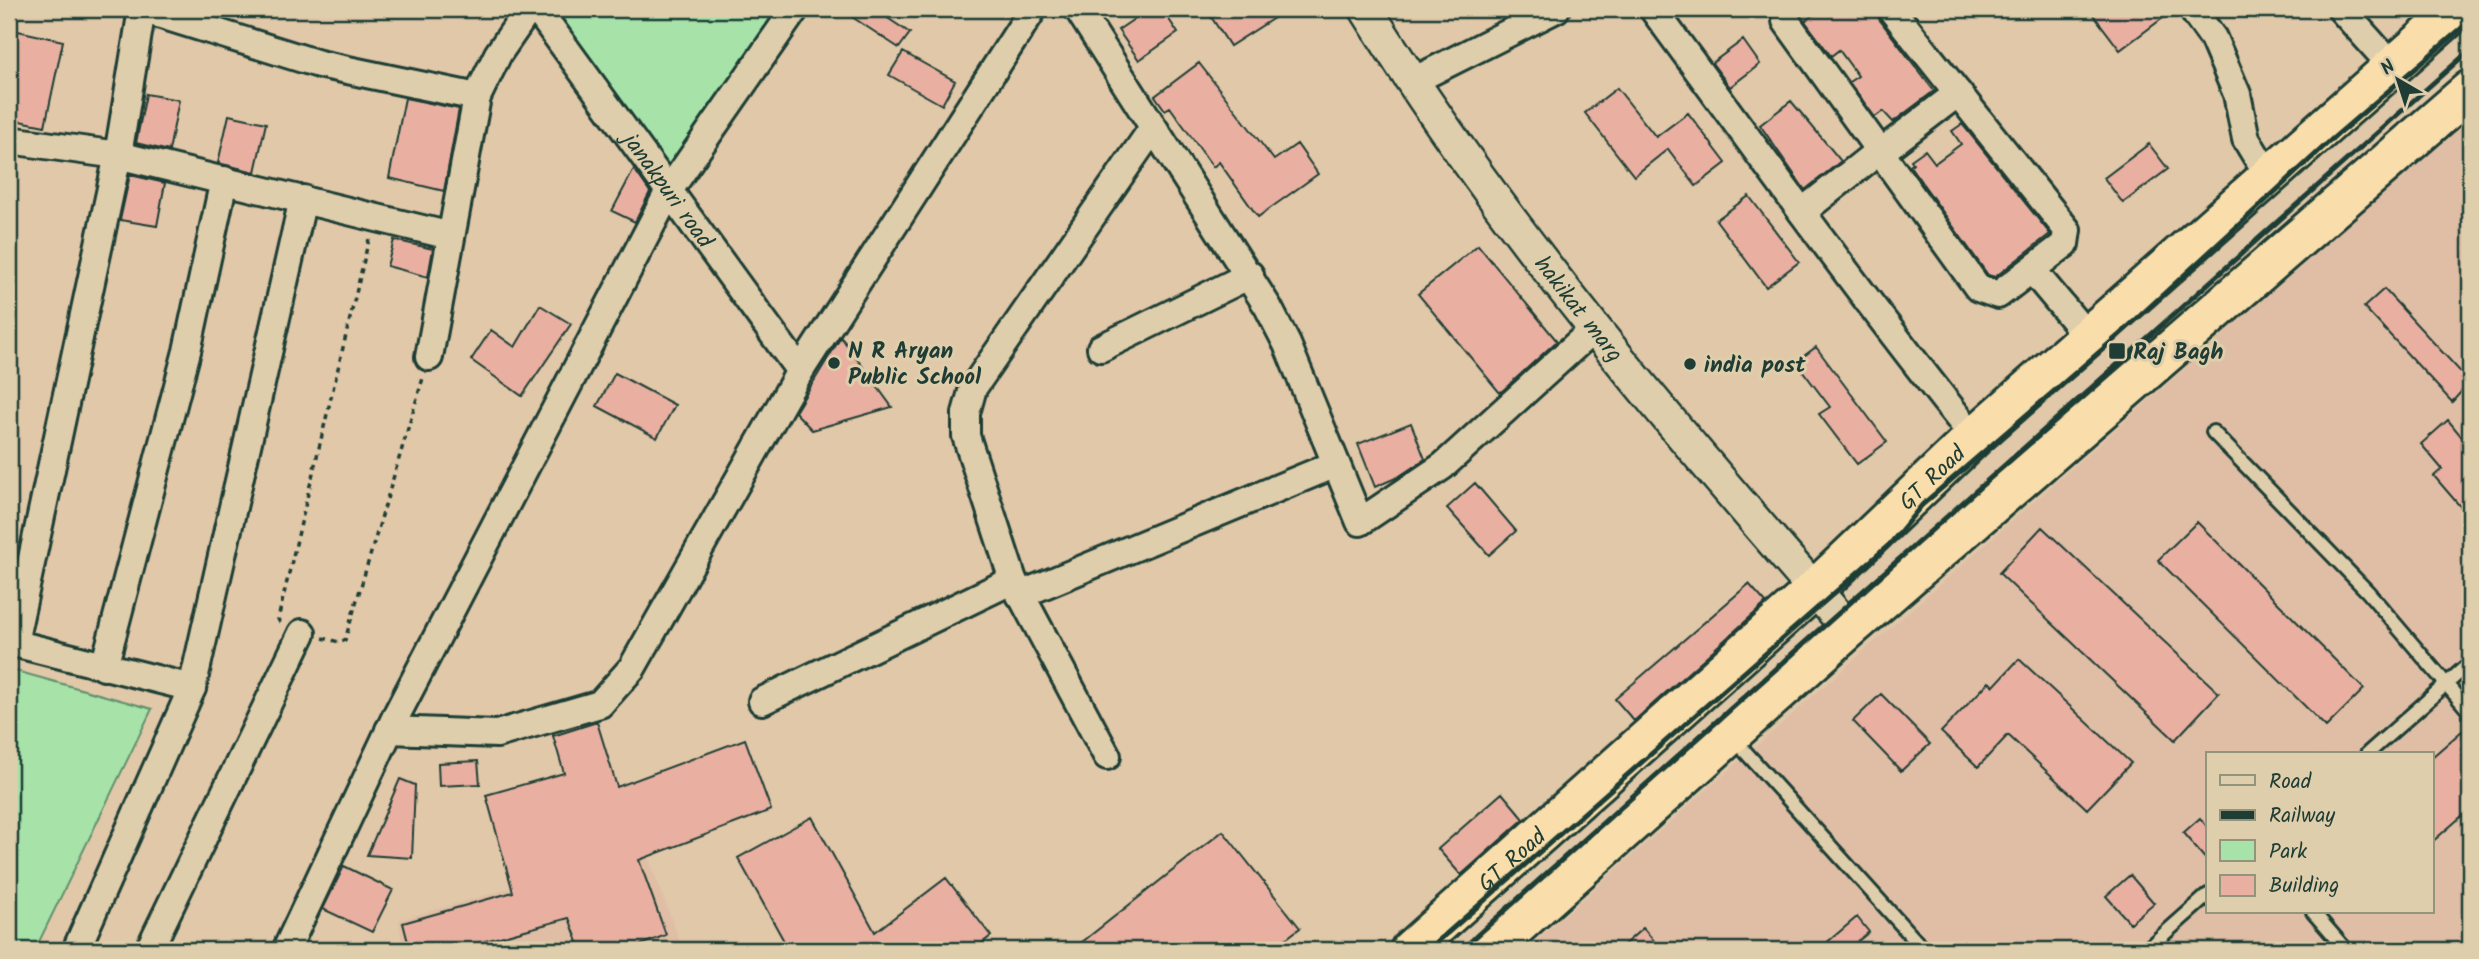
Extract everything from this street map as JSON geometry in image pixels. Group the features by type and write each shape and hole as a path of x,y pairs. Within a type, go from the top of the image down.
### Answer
{"highway":[{"name":"GT Road","path":"1410,950 1815,589 1974,437 2458,9"},
{"path":"1478,892 1502,940 1849,629 2470,90"}],"street":[{"path":"192,688 11,643 118,155 142,9 319,64 477,97"},
{"path":"429,357 477,97 498,54 529,9"},
{"name":"janakpuri road","path":"537,9 800,371"},
{"path":"286,950 389,730 670,189 795,9"},
{"path":"389,730 497,734 600,704 632,668 800,371 1033,9"},
{"path":"1078,9 1250,275 1287,344 1360,522 1443,466 1596,327"},
{"name":"hakikat marg","path":"1366,9 1411,82 1528,242 1849,629"},
{"path":"1653,9 1885,327 1974,437"},
{"path":"1787,9 1786,21 1875,155 1978,288 1998,295 2033,271 2065,244 2067,230 1891,9"},
{"path":"2192,9 2213,38 2237,94 2246,139 2269,177"},
{"path":"2341,9 2393,67"},
{"path":"1411,82 1552,10"},
{"path":"1802,212 1958,93"},
{"path":"1107,756 1016,587 966,436 966,413 973,388 1153,128"},
{"path":"9,141 118,155 451,236"},
{"path":"104,667 187,351 223,180"},
{"path":"76,950 192,688 303,199"},
{"path":"2033,271 2088,337"},
{"path":"1101,348 1250,275"},
{"path":"762,701 1016,587 1336,464"},
{"path":"149,950 302,633"}],"lane":[{"path":"2213,432 2368,592 2470,712"},
{"path":"2369,752 2470,663"},
{"path":"1730,735 1924,950"},
{"path":"2146,950 2206,897"},
{"path":"2315,914 2346,950"}],"path":[{"path":"374,217 278,619 282,625 339,642 345,640 429,357"}],"shaded area":[{"path":"2470,117 2470,950 1525,950"},
{"path":"630,848 646,852 683,950 403,950 399,920 494,893"}],"green space":[{"path":"537,9 795,9 670,189"},
{"path":"9,669 152,709 35,950 9,950"}],"building":[{"path":"840,9 874,9 910,33 899,48"},
{"path":"1149,9 1162,9 1178,33 1139,60 1118,30"},
{"path":"1206,9 1288,9 1230,46"},
{"path":"1821,9 1876,9 1879,19 1934,91 1893,122 1883,111 1875,117 1849,82 1858,76 1839,50 1831,56 1805,21"},
{"path":"2089,9 2175,9 2120,50"},
{"path":"9,29 63,41 45,126 9,119"},
{"path":"1743,40 1760,64 1730,87 1712,63"},
{"path":"903,52 955,81 942,105 889,75"},
{"path":"1199,63 1274,160 1297,144 1318,174 1258,217 1219,162 1213,167 1170,107 1165,110 1155,96"},
{"path":"1617,88 1656,137 1688,113 1726,163 1696,186 1668,149 1634,176 1585,113"},
{"path":"146,94 179,100 169,151 136,143"},
{"path":"405,98 459,109 444,191 389,178"},
{"path":"1791,101 1841,161 1805,190 1760,125"},
{"path":"229,115 266,123 255,172 218,163"},
{"path":"1962,124 2050,234 1995,277 1988,275 1910,166 1913,163 1911,160 1925,150 1935,163 1961,144 1952,131"},
{"path":"2149,144 2168,169 2123,203 2104,178"},
{"path":"634,169 650,192 635,222 612,211"},
{"path":"130,175 165,183 157,226 120,220"},
{"path":"1749,196 1799,262 1766,287 1716,220"},
{"path":"394,240 433,249 428,277 387,266"},
{"path":"1478,245 1557,341 1500,393 1418,294"},
{"path":"2384,289 2470,382 2452,402 2364,307"},
{"path":"540,305 571,324 522,396 471,360 491,330 515,347"},
{"name":"N R Aryan Public School","path":"841,337 892,407 812,430 795,412"},
{"path":"1816,347 1887,442 1857,464 1819,414 1830,407 1796,362"},
{"path":"615,373 675,405 657,438 597,406"},
{"path":"2448,420 2470,447 2470,518 2434,476 2442,469 2421,444"},
{"path":"1411,423 1425,459 1398,477 1375,487 1358,444"},
{"path":"1475,483 1516,531 1489,555 1447,508"},
{"path":"2197,522 2364,689 2326,727 2158,560"},
{"path":"2042,527 2219,693 2175,740 1999,573"},
{"path":"1749,584 1766,603 1634,721 1615,699"},
{"path":"2019,659 2131,763 2087,809 2008,735 1978,767 1941,732 1989,682 1994,686"},
{"path":"1881,694 1930,744 1901,771 1853,721"},
{"path":"597,722 617,787 745,739 771,810 639,860 666,935 628,950 581,950 569,918 452,950 410,950 403,923 513,892 486,795 564,773 553,736"},
{"path":"2462,731 2470,740 2470,809 2434,840 2434,755"},
{"path":"478,761 480,784 439,786 438,763"},
{"path":"400,779 415,785 412,858 367,855"},
{"path":"1502,793 1524,819 1461,875 1438,849"},
{"path":"812,817 875,932 946,878 991,936 973,950 789,950 738,858"},
{"path":"2200,818 2206,826 2206,860 2183,833"},
{"path":"1223,831 1300,928 1271,950 1072,950"},
{"path":"344,866 393,890 372,932 323,909"},
{"path":"2130,875 2154,903 2130,923 2106,896"},
{"path":"1857,917 1869,932 1847,950 1818,950"},
{"path":"1643,928 1662,950 1618,950"}],"railway":[{"path":"1428,950 1889,545 1922,505 2118,336 2330,141 2470,21"},
{"path":"1461,950 2470,50"}],"place":[{"name":"Raj Bagh","path":"2117,351"},
{"name":"N R Aryan Public School","path":"834,363"},
{"name":"india post","path":"1690,364"}]}
